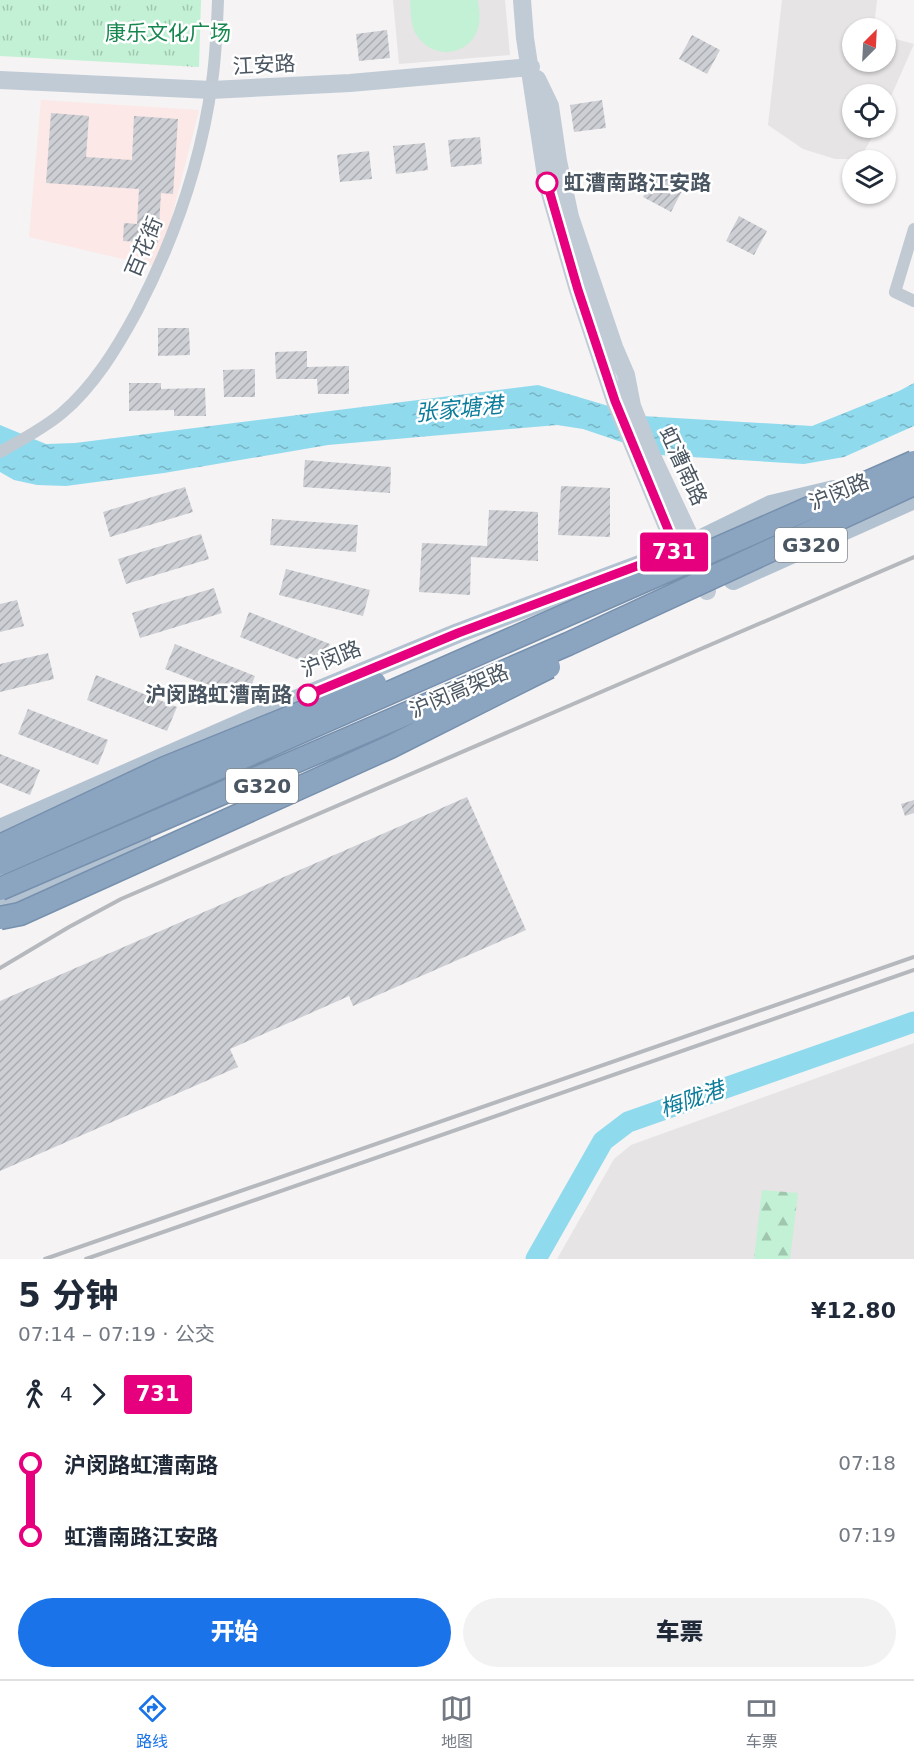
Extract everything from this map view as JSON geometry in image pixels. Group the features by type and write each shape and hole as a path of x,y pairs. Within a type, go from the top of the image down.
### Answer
{"highway":[{"name":"沪闵高架路","path":"0,862 914,462"},
{"name":"沪闵高架路","path":"0,889 568,644 914,486"},
{"path":"0,918 20,914 390,747 549,667 568,644"},
{"path":"0,846 165,768 388,678 449,667"}],"main road":[{"name":"虹漕南路","path":"522,0 525,38 531,67 550,106 558,161 570,217 614,347 626,375 623,404 702,581"},
{"name":"江安路","path":"0,80 211,90 350,82 531,67"},
{"name":"沪闵路","path":"0,862 688,551 771,505 834,490 914,453"},
{"name":"沪闵路","path":"0,903 525,669 574,638 914,486"},
{"name":"沪闵路","path":"702,581 914,499"},
{"name":"沪闵路","path":"0,830 274,709 406,655 586,586 688,551"},
{"name":"沪闵路","path":"513,630 586,586"},
{"path":"406,655 470,648"}],"street":[{"name":"百花街","path":"0,452 62,414 96,376 114,350 150,286 183,205 196,158 211,90 218,0"},
{"path":"914,229 895,292 914,301"}],"shaded area":[{"path":"393,0 505,0 510,55 399,64"},
{"path":"782,0 877,0 875,18 842,18 842,72 896,72 896,39 914,44 896,85 842,84 842,138 872,138 865,150 842,150 842,159 835,159 803,149 768,125"},
{"path":"41,100 199,110 157,267 29,237"},
{"path":"914,1043 914,1259 557,1259 614,1159 631,1145"}],"green space":[{"name":"康乐文化广场","path":"0,0 201,0 199,67 0,56"},
{"path":"410,0 478,0 480,14 474,37 468,44 451,52 433,49 415,33 411,19"},
{"path":"762,1190 798,1193 790,1259 754,1259"}],"water":[{"name":"张家塘港","path":"914,383 914,426 844,457 804,464 660,455 583,429 557,425 328,445 164,473 66,486 37,485 14,480 0,472 0,425 46,444 75,443 538,385 642,416 812,426"}],"building":[{"path":"387,30 390,58 359,61 356,34"},
{"path":"692,35 720,50 707,74 679,59"},
{"path":"602,100 606,128 574,132 570,105"},
{"path":"51,113 89,116 86,157 132,160 134,116 178,119 173,194 161,193 158,243 123,241 124,223 137,224 139,189 46,183"},
{"path":"480,137 482,164 451,167 448,140"},
{"path":"425,143 428,170 396,174 393,146"},
{"path":"369,151 372,179 340,182 337,155"},
{"path":"655,173 684,187 671,212 643,197"},
{"path":"739,216 767,231 754,255 726,241"},
{"path":"158,328 189,328 190,355 158,356"},
{"path":"307,351 307,367 349,366 349,394 318,394 317,379 276,379 275,352"},
{"path":"255,369 255,397 224,397 223,370"},
{"path":"129,383 161,383 161,389 205,388 206,416 174,416 174,410 129,411"},
{"path":"305,460 391,467 390,493 303,487"},
{"path":"561,486 610,488 610,537 558,535"},
{"path":"185,487 193,512 110,537 103,512"},
{"path":"489,510 538,512 538,561 471,557 470,595 419,592 422,543 487,546"},
{"path":"272,519 358,525 356,552 270,545"},
{"path":"201,534 209,559 126,584 118,559"},
{"path":"286,569 370,590 363,616 279,595"},
{"path":"214,588 222,613 140,638 132,613"},
{"path":"17,600 24,626 0,632 0,604"},
{"path":"249,612 330,644 320,668 240,637"},
{"path":"175,644 255,676 246,700 165,669"},
{"path":"48,653 54,679 0,692 0,664"},
{"path":"96,675 177,707 167,731 87,700"},
{"path":"28,709 108,740 98,765 18,734"},
{"path":"0,754 40,770 30,795 0,783"},
{"path":"467,797 526,930 353,1006 349,996 230,1049 238,1067 0,1171 0,1001"},
{"path":"914,800 914,813 905,816 901,804"}],"waterway":[{"name":"梅陇港","path":"536,1259 603,1141 628,1122 914,1022"}],"railway":[{"path":"0,968 121,899 914,557"},
{"path":"45,1259 914,957"},
{"path":"86,1259 914,970"}],"bus line":[{"name":"731","path":"308,695 458,633 677,551 615,401 578,290 547,183"}],"place":[{"name":"虹漕南路江安路","path":"547,183"},
{"name":"沪闵路虹漕南路","path":"308,695"}]}
